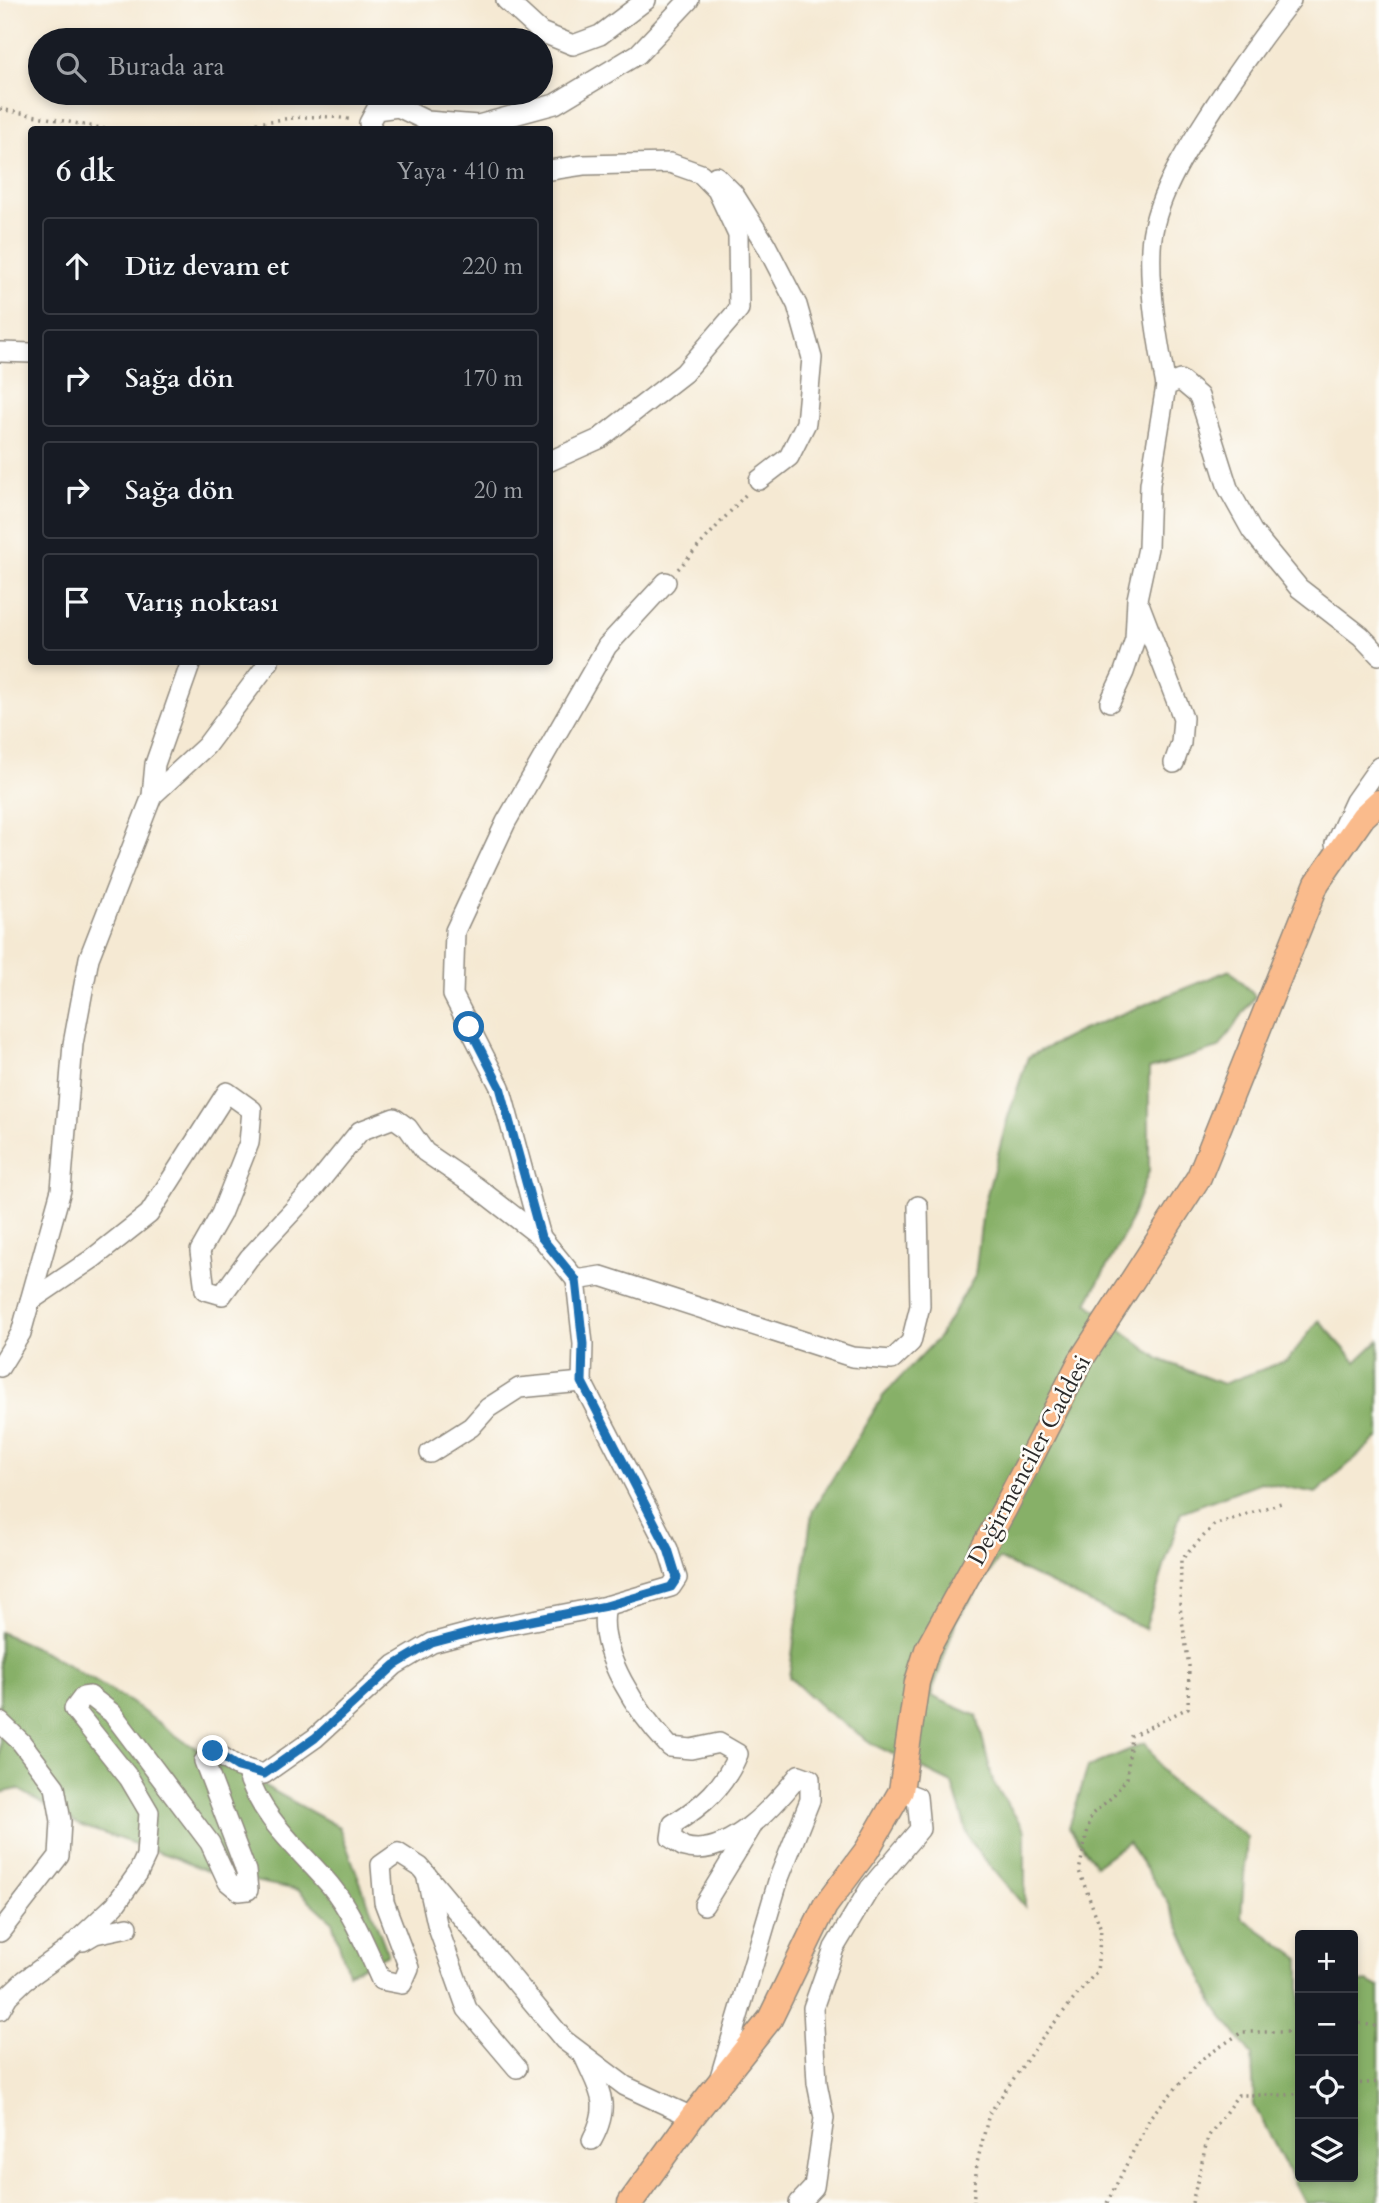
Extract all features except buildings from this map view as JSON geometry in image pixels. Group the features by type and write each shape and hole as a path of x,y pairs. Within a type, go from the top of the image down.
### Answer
{"main road":[{"name":"Değirmenciler Caddesi","path":"630,2203 692,2117 770,2018 825,1906 867,1850 901,1791 917,1682 927,1650 1004,1510 1081,1360 1199,1177 1317,883 1363,817 1379,802"}],"street":[{"path":"506,0 537,28"},
{"path":"553,37 573,45 600,35 646,0"},
{"path":"553,105 639,54 689,0"},
{"path":"1110,702 1135,639 1137,599 1148,548 1150,484 1166,386 1155,321 1151,246 1163,196 1189,146 1259,40 1291,0"},
{"path":"371,126 376,110 398,107 427,121 478,125 551,105"},
{"path":"553,170 583,165 670,163 696,157 733,193 766,245 797,305 812,358 806,423 789,457 759,480"},
{"path":"553,460 599,439 684,373 739,309 738,235 717,190 701,174 670,163"},
{"path":"0,352 28,353"},
{"path":"1166,386 1180,380 1199,396 1228,488 1252,531 1299,588 1361,636 1379,655"},
{"path":"541,1237 500,1087 453,995 455,931 506,822 607,646 666,582"},
{"path":"1137,599 1183,718 1181,743 1174,763"},
{"path":"0,1367 21,1333 61,1190 73,1044 89,958 152,796 155,764 190,665"},
{"path":"152,796 206,746 267,665"},
{"path":"1317,883 1355,801 1379,767"},
{"path":"30,1301 92,1259 149,1214 227,1092 252,1110 253,1118 249,1143 221,1214 200,1251 205,1290 222,1295 249,1258 314,1188 360,1131 394,1118 408,1128 425,1152 475,1186 541,1237 576,1280 583,1344 582,1382 668,1549 677,1578 671,1587 606,1606 477,1631 432,1643 395,1665 315,1738 264,1774 238,1767 213,1751 204,1762 246,1871 248,1890 239,1891 228,1882 210,1843 113,1713 90,1696 83,1697 74,1709 129,1778 149,1812 146,1856 138,1873 115,1905 68,1950"},
{"path":"576,1280 601,1276 852,1357 892,1360 911,1342 919,1306 918,1206"},
{"path":"430,1453 471,1427 488,1408 519,1388 582,1382"},
{"path":"606,1606 602,1620 614,1666 650,1726 670,1747 691,1749 719,1744 738,1754 732,1769 708,1801 673,1824 671,1838 684,1847 700,1848 722,1844 753,1825"},
{"path":"0,1722 21,1742 55,1787 61,1821 60,1856 0,1931"},
{"path":"246,1769 252,1792 286,1839 331,1887 355,1922 381,1980 402,1984 409,1968 384,1902 381,1865 398,1853 426,1873 564,2040 625,2086 692,2117"},
{"path":"704,1905 753,1825 799,1775 810,1779 810,1800 779,1878 718,2085"},
{"path":"799,2203 814,2187 824,2118 817,2084 813,2008 834,1948 870,1888 920,1829 918,1797 901,1791"},
{"path":"426,1873 438,1928 467,2009 517,2068"},
{"path":"0,2010 8,1997 25,1980 68,1950 94,1934 128,1927"},
{"path":"584,2055 604,2103 600,2125 592,2140"}],"path":[{"path":"0,109 90,126"},
{"path":"244,126 299,116 332,116 371,126"},
{"path":"666,582 759,480"},
{"path":"973,2203 976,2163 989,2114 1042,2038 1097,1970 1101,1929 1079,1871 1091,1815 1112,1797 1127,1778 1131,1736 1188,1708 1189,1666 1180,1607 1181,1560 1214,1525 1281,1503"},
{"path":"1358,2023 1379,2027"},
{"path":"1107,2203 1151,2116 1202,2059 1242,2032 1295,2032"},
{"path":"1358,2084 1379,2082"},
{"path":"1192,2203 1208,2137 1238,2095 1295,2093"}],"green space":[{"path":"1230,970 1255,996 1219,1048 1149,1069 1149,1171 1126,1231 1087,1303 1159,1359 1223,1384 1288,1360 1319,1320 1356,1362 1379,1340 1379,1437 1316,1493 1261,1482 1181,1512 1145,1629 999,1559 956,1621 931,1696 977,1716 993,1782 1025,1831 1025,1907 970,1842 952,1783 874,1745 826,1711 789,1677 812,1512 883,1396 938,1338 975,1276 983,1209 1008,1117 1028,1057 1080,1031"},
{"path":"0,1632 47,1653 130,1702 185,1742 339,1827 388,1954 348,1973 332,1921 298,1890 209,1872 79,1825 18,1789 0,1793"},
{"path":"1145,1743 1168,1779 1247,1837 1241,1917 1295,1955 1295,2182 1358,2182 1358,1982 1368,1981 1379,1987 1379,2203 1305,2203 1254,2105 1252,2056 1215,2006 1168,1902 1128,1842 1096,1865 1069,1827 1088,1767"}],"route":[{"path":"213,1751 238,1767 264,1774 315,1738 395,1665 432,1643 477,1631 606,1606 671,1587 677,1578 668,1549 582,1382 583,1344 576,1280 541,1237 500,1087 469,1027"}]}
